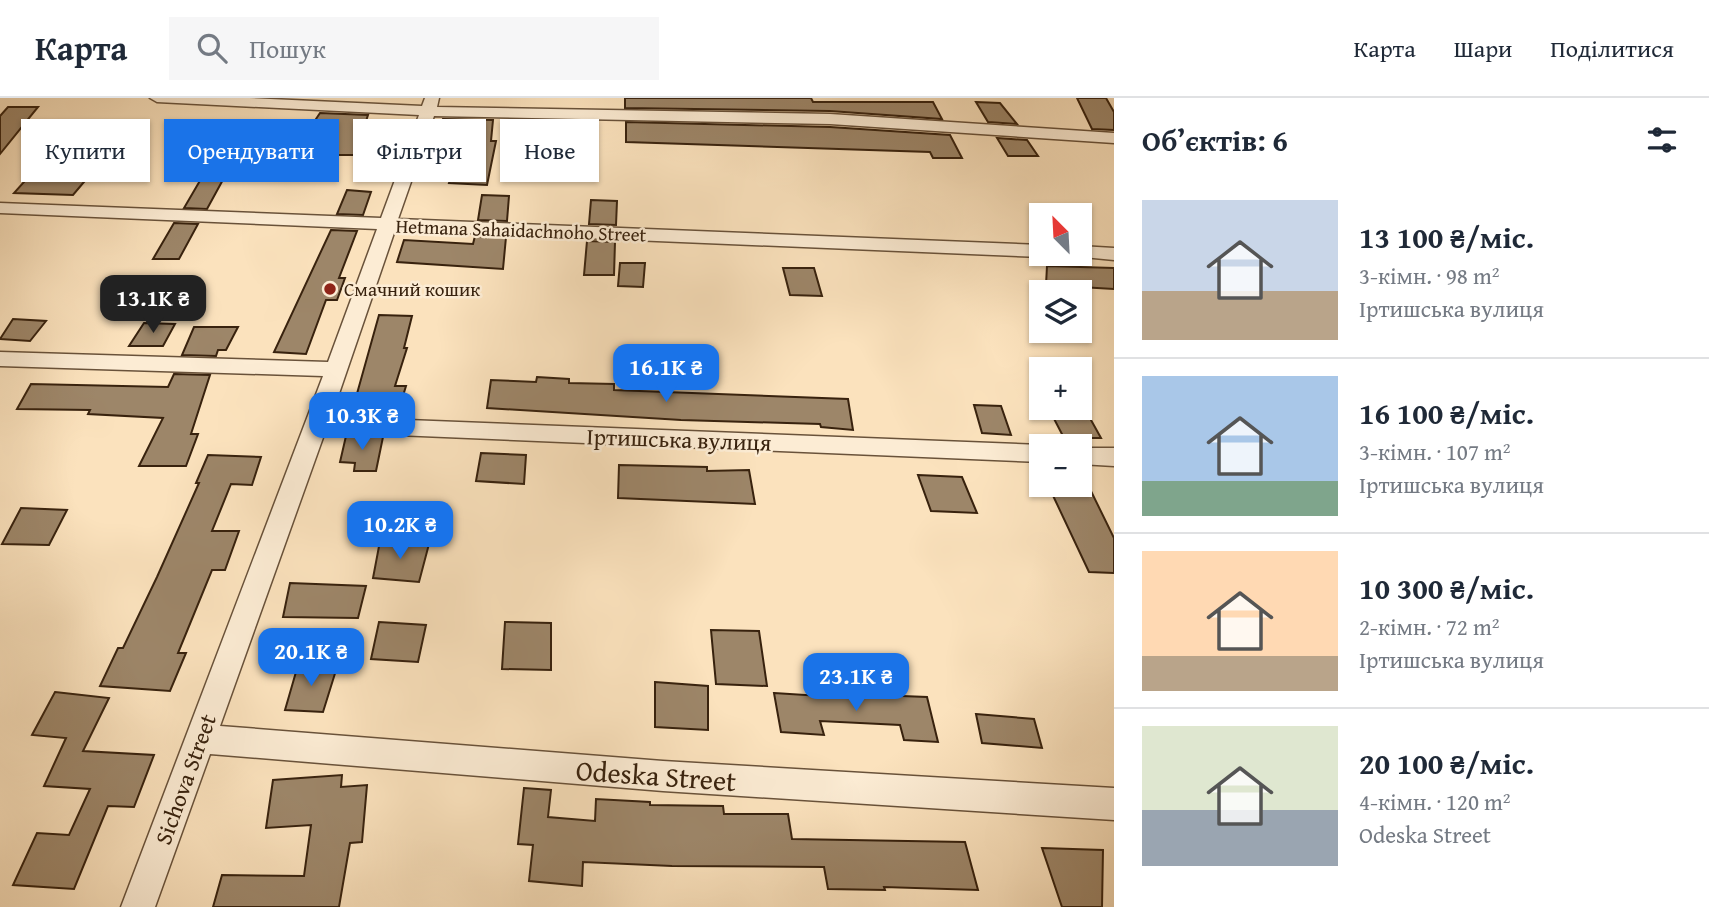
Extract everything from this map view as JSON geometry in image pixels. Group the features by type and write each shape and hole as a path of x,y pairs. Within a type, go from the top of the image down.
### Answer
{"street":[{"path":"157,98 830,119 1114,138"},
{"name":"Sichova Street","path":"138,907 317,424 334,369 430,105"},
{"name":"Hetmana Sahaidachnoho Street","path":"0,208 1029,251"},
{"path":"1092,253 1114,254"},
{"path":"0,359 334,369"},
{"name":"Іртишська вулиця","path":"317,424 1029,454"},
{"path":"1092,456 1114,457"},
{"name":"Odeska Street","path":"199,739 663,776 1114,804"}],"building":[{"path":"625,98 811,98 813,102 933,102 942,119 830,111 625,108"},
{"path":"1077,98 1106,98 1114,112 1114,130 1092,129"},
{"path":"976,102 1000,103 1017,124 988,122"},
{"path":"8,107 38,107 28,119 21,119 21,128 0,154 0,116"},
{"path":"320,113 368,115 367,119 353,119 353,155 339,155 339,119 316,119"},
{"path":"486,120 493,120 491,141 496,141 487,185 449,183 486,182"},
{"path":"626,122 830,127 950,135 962,158 933,158 930,152 626,142"},
{"path":"997,138 1027,140 1038,156 1008,156"},
{"path":"24,182 84,182 73,195 14,193"},
{"path":"199,182 222,182 207,209 184,208"},
{"path":"347,190 371,192 363,215 337,214"},
{"path":"482,195 509,196 507,221 478,220"},
{"path":"591,200 617,201 616,225 589,224"},
{"path":"174,223 198,224 179,259 153,259"},
{"path":"331,230 357,231 339,278 345,278 337,300 326,300 306,354 274,352"},
{"path":"475,236 506,237 503,269 397,262 404,240 473,244"},
{"path":"587,241 615,242 614,275 584,275"},
{"path":"620,263 645,263 643,287 618,286"},
{"path":"1047,266 1114,268 1114,289 1092,288 1092,280 1046,280"},
{"path":"783,268 814,268 822,296 790,295"},
{"path":"379,315 412,316 404,348 407,348 395,386 406,386 398,412 389,411 388,417 351,415"},
{"path":"13,319 46,321 30,341 0,339"},
{"path":"144,323 175,324 163,346 129,346"},
{"path":"194,327 238,327 226,350 218,350 216,356 182,355"},
{"path":"174,374 210,375 191,434 198,434 186,466 139,466 163,418 88,414 90,410 17,409 31,384 168,387"},
{"path":"537,377 569,379 569,383 614,384 614,390 848,399 853,430 821,427 820,424 681,420 487,408 491,380 536,382"},
{"path":"974,405 1001,406 1011,435 982,433"},
{"path":"1055,420 1091,420 1101,438 1092,438 1092,434 1062,434"},
{"path":"346,436 383,437 376,471 354,471 355,463 340,462"},
{"path":"481,453 526,455 524,484 476,481"},
{"path":"208,455 261,457 252,485 231,484 212,531 239,531 225,570 212,570 178,653 186,653 170,691 100,686 118,648 123,648 157,577 199,483 196,483"},
{"path":"619,465 707,467 707,471 749,470 755,504 618,498"},
{"path":"918,475 962,477 977,513 931,511"},
{"path":"1092,493 1114,538 1114,573 1089,572 1054,497 1092,497"},
{"path":"21,508 67,510 49,545 2,544"},
{"path":"380,541 429,544 419,582 373,578"},
{"path":"290,583 366,586 358,618 283,617"},
{"path":"379,622 426,625 418,662 371,659"},
{"path":"505,622 551,623 551,670 502,669"},
{"path":"711,630 759,631 767,686 716,684"},
{"path":"298,665 337,667 323,712 285,710"},
{"path":"655,682 708,686 708,730 655,727"},
{"path":"55,692 109,698 83,751 154,755 134,807 108,806 74,889 13,885 37,833 69,835 90,789 44,786 66,738 32,735"},
{"path":"774,693 852,698 851,694 927,697 938,742 904,740 900,725 820,721 824,735 781,732"},
{"path":"976,714 1034,719 1042,748 982,743"},
{"path":"342,775 341,787 367,785 362,842 350,843 339,907 213,907 222,875 304,876 311,825 266,828 273,780"},
{"path":"524,788 551,790 548,817 595,821 596,799 650,802 650,805 723,806 724,814 788,814 792,839 965,842 978,890 884,887 885,890 828,889 824,867 672,866 583,862 582,886 529,881 533,845 518,844"},
{"path":"1042,848 1103,850 1102,907 1062,907"}],"place":[{"name":"Смачний кошик","path":"330,289"}]}
